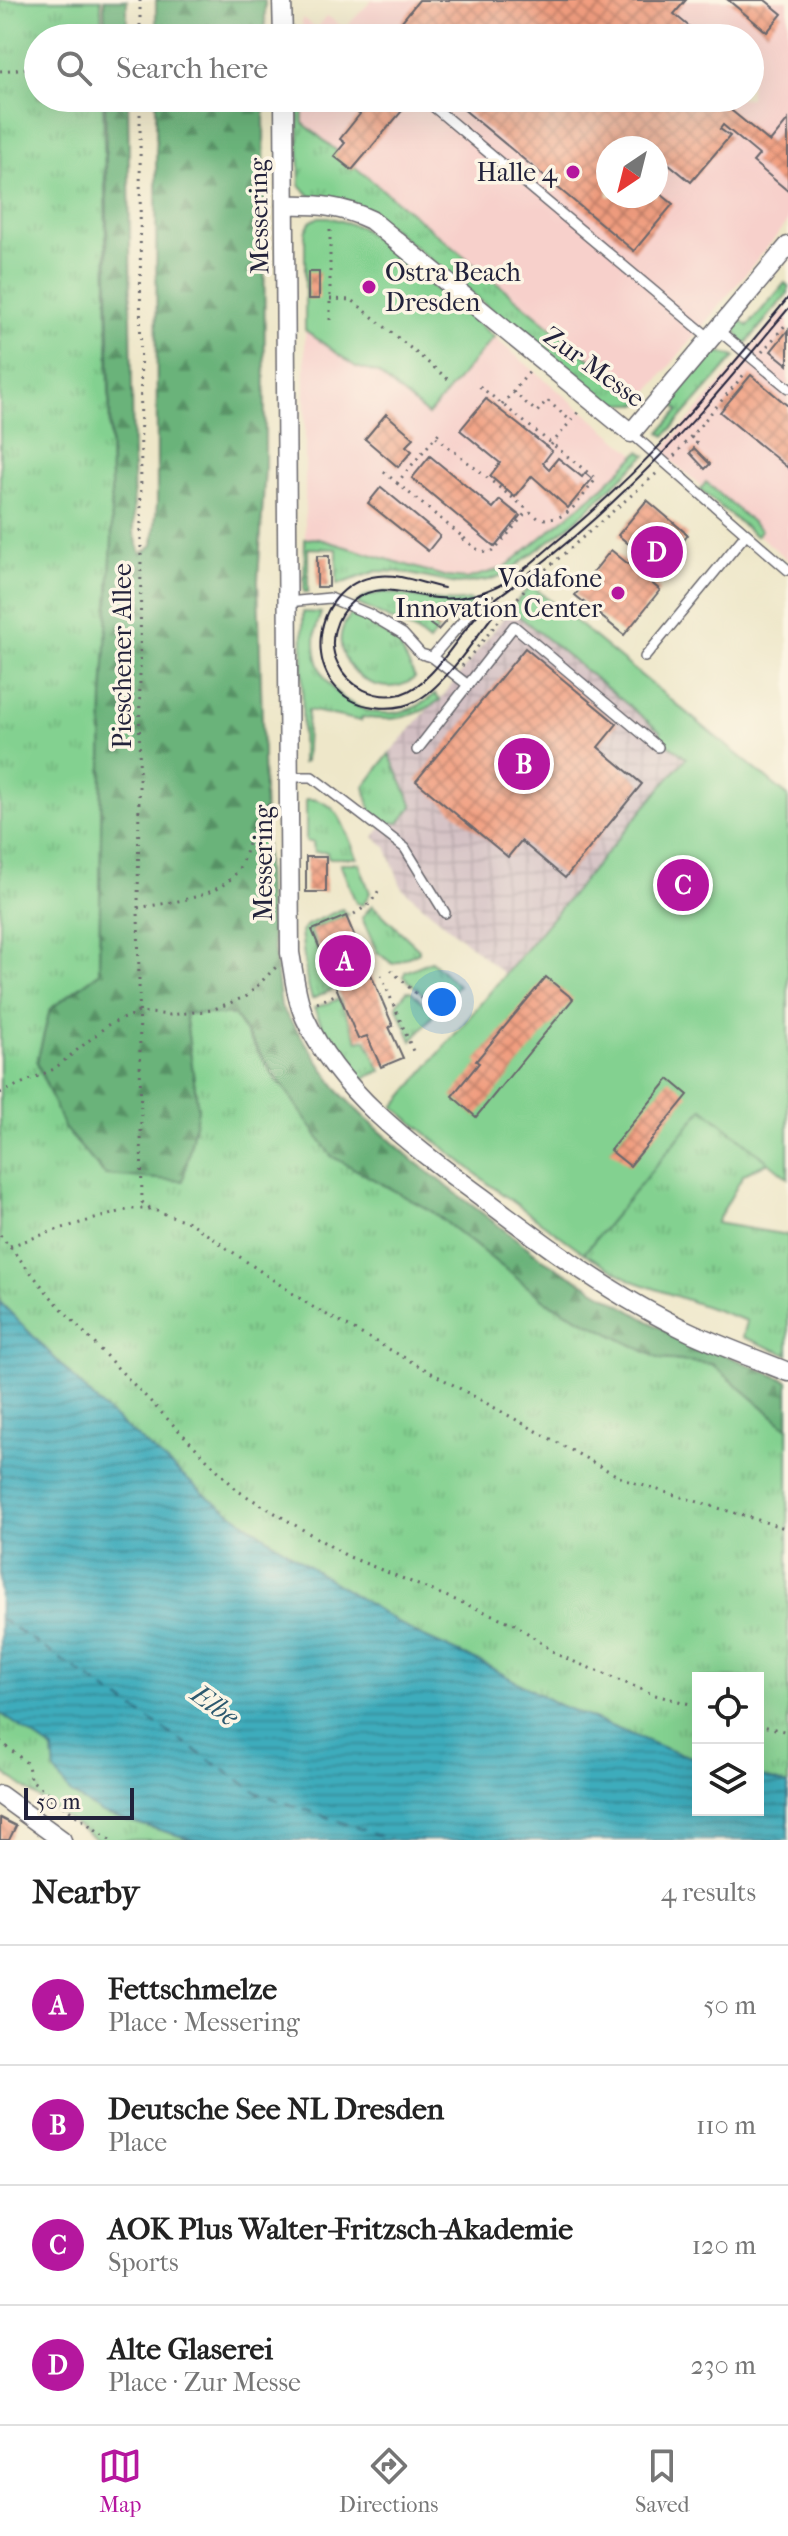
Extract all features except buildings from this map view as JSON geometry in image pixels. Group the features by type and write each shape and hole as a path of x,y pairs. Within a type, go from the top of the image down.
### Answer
{"street":[{"path":"282,0 283,24"},
{"name":"Messering","path":"284,112 290,953 304,1017 338,1073 372,1108 438,1165 580,1271 691,1332 788,1372"},
{"name":"Zur Messe","path":"285,205 330,205 350,209 371,220 631,433 788,246"},
{"path":"0,1795 62,1840"},
{"path":"27,1840 38,1823"}],"lane":[{"path":"440,112 714,334 788,388"},
{"path":"631,433 788,570"},
{"path":"645,657 746,534"},
{"path":"432,657 482,599"},
{"path":"287,602 334,600 369,614 403,634 421,654 432,657 468,685"},
{"path":"417,750 514,626 658,747"},
{"path":"289,777 312,777 405,848 445,913"}],"path":[{"path":"140,0 140,24"},
{"path":"0,71 24,68"},
{"name":"Pieschener Allee","path":"140,112 139,1043 142,1202 151,1209"},
{"path":"330,205 330,320"},
{"path":"330,299 352,300 448,379"},
{"path":"455,675 505,606 669,468 691,437 788,322"},
{"path":"502,405 540,360"},
{"path":"436,437 538,518 548,520 565,516 596,479 478,385"},
{"path":"513,392 537,412 547,400 571,421"},
{"path":"551,445 589,400"},
{"path":"397,483 442,429"},
{"path":"691,437 697,442 693,450"},
{"path":"384,472 482,553 495,550 527,511"},
{"path":"460,544 464,538"},
{"path":"482,599 491,595 505,606"},
{"path":"138,908 210,893 233,876 243,862 251,825 262,805 289,807"},
{"path":"354,914 370,904 381,887"},
{"path":"0,1093 54,1069 109,1024 139,1012 170,1015 212,1010 247,996 290,953"},
{"path":"391,970 441,1017"},
{"path":"381,975 413,1051"},
{"path":"302,1009 339,993"},
{"path":"10,1246 130,1209 151,1209 189,1222 311,1306 625,1480 788,1529"},
{"path":"0,1235 50,1296 238,1491 347,1556 515,1624 558,1655 655,1695 692,1704"},
{"path":"764,1726 788,1732"},
{"path":"0,1741 28,1764 30,1779 49,1794 44,1801 47,1803 52,1798 110,1840"}],"shaded area":[{"path":"372,0 788,0 788,222 641,401 356,167 352,170 334,156 337,151 303,123 303,112 764,112 764,24 349,24"},
{"path":"327,16 339,24 320,24"},
{"path":"319,217 349,222 369,234 636,455 603,487 503,568 466,579 447,577 317,538 305,539 305,232 310,222"},
{"path":"788,306 788,560 661,452"},
{"path":"510,609 661,732 659,736 686,758 504,974 402,888 386,847 374,837 386,822 399,822 413,806 389,754 428,709 440,700"}],"green space":[{"path":"0,0 101,0 102,24 24,24 24,112 103,112 112,540 103,698 99,973 50,1009 37,1062 64,1128 198,1110 185,1013 234,1015 276,1080 393,1188 433,1212 547,1302 660,1359 712,1364 788,1428 788,1785 764,1778 764,1672 692,1672 692,1757 669,1750 559,1705 484,1664 415,1633 316,1571 208,1497 104,1409 0,1302"},
{"path":"104,0 127,0 127,24 105,24"},
{"path":"156,0 265,0 265,24 156,24"},
{"path":"105,112 128,112 134,533 141,554 153,545 157,504 156,112 264,112 265,467 258,581 267,895 281,1007 340,1093 364,1117 415,1162 544,1260 659,1327 788,1381 788,1428 712,1364 660,1359 547,1302 433,1212 331,1156 234,1015 185,1013 198,1110 183,1181 105,1175 64,1128 37,1062 50,1009 99,973 103,698 112,540"},
{"path":"298,112 303,112 303,123 338,152 335,156 352,170 355,167 641,401 639,404 619,404 596,395 372,212 350,201 310,196 300,185"},
{"name":"Ostra Beach Dresden","path":"319,217 360,227 494,337 428,415 377,373 356,367 305,330 305,232 310,222"},
{"path":"785,283 788,293 744,346 733,325 739,319 748,326"},
{"path":"713,350 735,357 665,436 660,432 679,410 670,402"},
{"path":"640,451 646,455 573,523 505,574 489,580 457,584 400,572 377,571 337,585 337,549 308,548 308,592 304,592 305,539 316,538 447,577 466,579 504,568 603,487"},
{"path":"706,482 761,530 756,536 700,490"},
{"path":"531,585 788,796 788,1178 703,1108 584,1253 490,1185 394,1107 686,758 658,736 661,732 510,609"},
{"path":"385,592 439,601 471,600 473,603 454,623 440,612 430,623 438,630 429,642 415,631 356,603 367,596"},
{"path":"303,612 321,613 315,639 318,663 329,684 345,700 365,710 388,713 412,708 435,694 440,700 413,715 394,719 362,717 361,721 308,710 305,762 302,763"},
{"path":"354,612 369,618 377,630 397,640 415,678 398,686 382,686 366,681 353,670 344,657 341,642 343,626"},
{"path":"389,754 413,806 399,823 386,822 371,813 365,786"},
{"path":"306,799 317,800 334,810 345,827 357,858 328,858 327,852 314,852 313,842 306,842"},
{"path":"340,863 359,863 370,893 363,905 356,903"},
{"path":"372,905 419,952 393,964 377,952 362,918"},
{"path":"342,909 348,915 310,930 334,989 312,999 301,932 307,925"},
{"path":"431,961 458,985 439,1009 404,977 405,972"},
{"path":"407,991 411,991 434,1014 412,1041 397,1007"},
{"path":"339,999 358,1041 366,1039 381,1071 362,1079 347,1067 334,1048 314,1008"},
{"path":"703,1108 769,1162 744,1174 716,1223 788,1235 788,1355 743,1337 747,1321 633,1281 584,1253"},
{"path":"0,1713 53,1750 55,1772 102,1813 194,1840 97,1840 0,1770"}],"water":[{"name":"Elbe","path":"0,1302 104,1409 208,1497 316,1571 415,1633 484,1664 559,1705 692,1757 692,1816 764,1816 764,1778 788,1785 788,1840 194,1840 102,1813 70,1793 55,1772 53,1750 0,1713"}],"ferry route":[{"path":"0,1618 258,1793 392,1840"}],"tram line":[{"path":"788,298 653,452 594,509 515,576 491,589 461,597 437,598 383,590 373,591 353,601 337,622 333,639 335,656 343,672 356,685 373,693 391,695 413,689 435,669 483,609 586,527 664,452 788,309"},
{"path":"444,588 386,575 354,584 336,599 325,619 320,642 323,664 333,684 350,699 374,707 411,703 439,684 501,605"}],"place":[{"name":"Halle 4","path":"573,172"},
{"name":"Ostra Beach Dresden","path":"369,287"},
{"name":"Alte Glaserei","path":"657,552"},
{"name":"Vodafone Innovation Center","path":"618,593"},
{"name":"Deutsche See NL Dresden","path":"524,764"},
{"name":"AOK Plus Walter-Fritzsch-Akademie","path":"683,885"},
{"name":"Fettschmelze","path":"345,961"}]}
